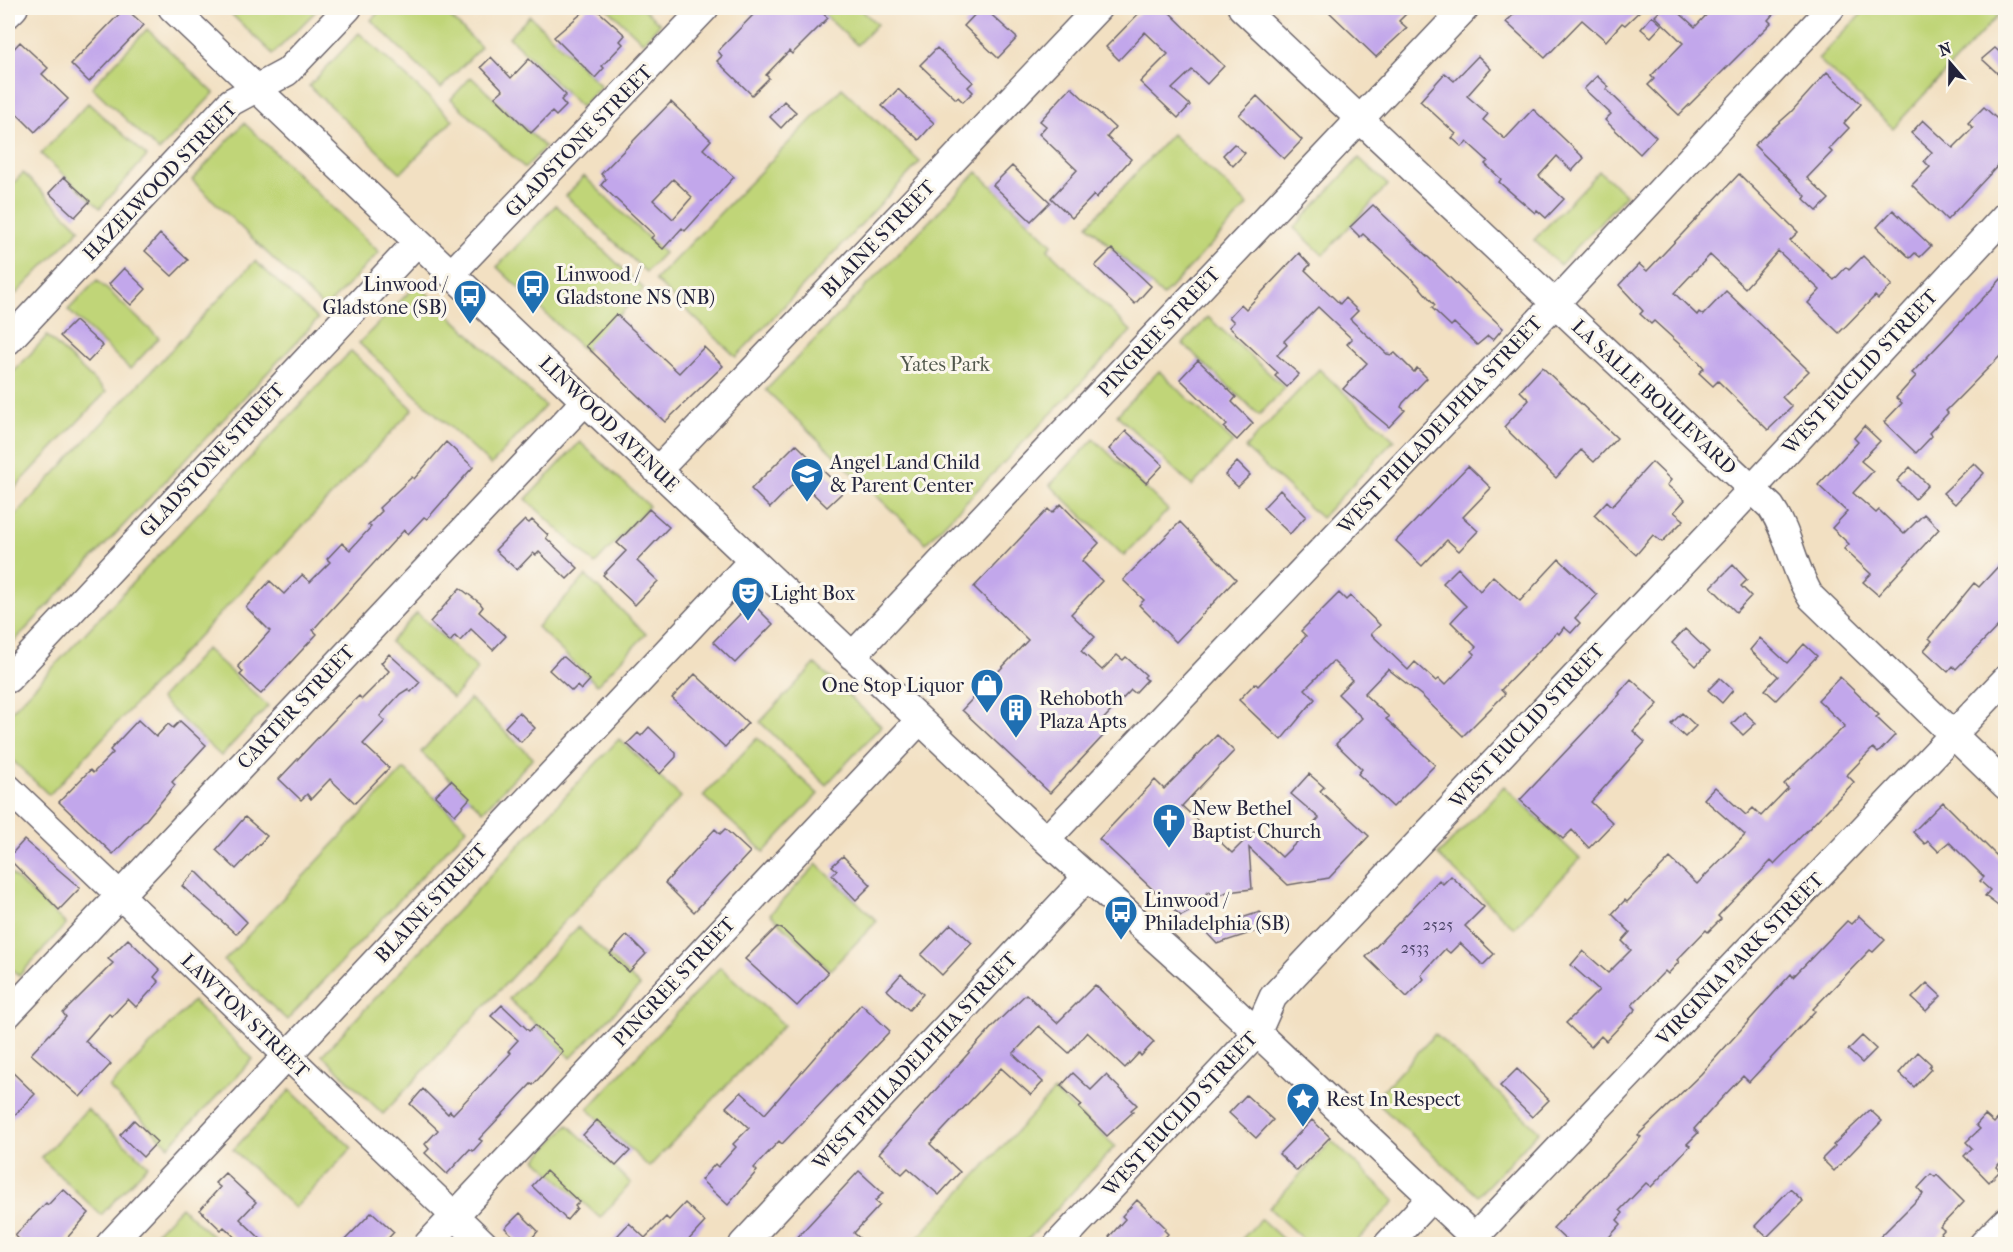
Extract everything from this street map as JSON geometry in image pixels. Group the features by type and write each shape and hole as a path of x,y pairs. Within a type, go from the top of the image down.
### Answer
{"street":[{"path":"8,14 14,8"},
{"name":"LINWOOD AVENUE","path":"172,8 1046,840 1257,1033 1478,1241"},
{"name":"HAZELWOOD STREET","path":"8,341 231,102 287,72 348,8"},
{"name":"GLADSTONE STREET","path":"451,274 705,8"},
{"name":"BLAINE STREET","path":"657,471 1098,8"},
{"name":"LA SALLE BOULEVARD","path":"1242,8 1554,305 1772,507 1780,521 1793,563 1811,597 2006,786"},
{"name":"PINGREE STREET","path":"852,656 1465,8"},
{"name":"WEST PHILADELPHIA STREET","path":"1046,840 1554,305 1831,8"},
{"name":"WEST EUCLID STREET","path":"1058,1245 1257,1033 1273,997 1752,489 2006,215"},
{"name":"GLADSTONE STREET","path":"8,679 417,242"},
{"name":"CARTER STREET","path":"8,1014 585,401"},
{"name":"BLAINE STREET","path":"110,1245 752,561"},
{"name":"VIRGINIA PARK STREET","path":"1478,1241 2006,679"},
{"name":"PINGREE STREET","path":"428,1245 920,720"},
{"name":"LAWTON STREET","path":"8,788 484,1245"},
{"name":"WEST PHILADELPHIA STREET","path":"743,1245 1087,877"},
{"path":"1388,1245 1432,1197"},
{"path":"1983,1245 2006,1221"}],"green space":[{"path":"225,8 319,8 273,54"},
{"path":"383,8 441,8 481,47 441,88 371,20"},
{"path":"607,8 642,8 660,24 643,42"},
{"path":"817,8 859,8 877,24 857,45"},
{"path":"1867,8 2005,8 1893,128 1818,59"},
{"path":"530,16 601,86 581,107 509,37"},
{"path":"147,29 214,93 159,151 92,87"},
{"path":"359,33 453,120 401,173 309,86"},
{"path":"471,77 545,147 525,168 451,99"},
{"path":"842,88 920,162 736,357 655,280"},
{"path":"88,103 147,156 100,208 41,154"},
{"path":"244,123 379,252 325,309 192,180"},
{"path":"1172,134 1248,205 1163,296 1088,225"},
{"path":"1359,158 1388,185 1323,255 1294,228"},
{"path":"1599,171 1626,195 1560,265 1534,240"},
{"name":"Yates Park","path":"977,172 1052,244 1048,250 1131,331 926,543 766,390"},
{"path":"23,173 80,229 16,294 8,285 8,189"},
{"path":"584,176 664,253 646,272 566,196"},
{"path":"556,205 644,289 585,351 497,267"},
{"path":"255,261 318,319 8,648 8,523"},
{"path":"97,280 159,338 130,369 68,310"},
{"path":"417,284 545,406 491,465 359,343"},
{"path":"1208,317 1285,388 1259,415 1183,344"},
{"path":"47,336 106,392 8,495 8,378"},
{"path":"351,351 413,409 49,795 8,756 8,715"},
{"path":"1319,369 1394,440 1321,518 1245,448"},
{"path":"1159,371 1233,442 1192,486 1117,415"},
{"path":"1094,439 1168,510 1124,556 1050,485"},
{"path":"580,442 649,506 595,564 526,499"},
{"path":"586,576 646,634 597,685 537,627"},
{"path":"417,613 478,669 453,698 390,642"},
{"path":"206,649 268,706 221,756 160,699"},
{"path":"815,664 881,726 826,785 760,722"},
{"path":"470,699 533,758 483,811 421,752"},
{"path":"757,738 818,794 764,852 703,796"},
{"path":"619,739 681,797 383,1114 322,1055"},
{"path":"404,769 467,828 287,1020 224,961"},
{"path":"1504,786 1580,859 1514,928 1438,855"},
{"path":"817,864 877,921 830,970 770,914"},
{"path":"8,871 66,924 19,976 8,965"},
{"path":"578,927 640,986 571,1058 509,999"},
{"path":"720,967 784,1025 649,1167 588,1109"},
{"path":"193,1001 253,1059 169,1146 109,1088"},
{"path":"1435,1034 1539,1131 1478,1196 1374,1100"},
{"path":"290,1090 352,1148 295,1208 233,1150"},
{"path":"1054,1091 1115,1146 1024,1244 912,1244"},
{"path":"87,1109 148,1165 101,1215 41,1158"},
{"path":"568,1125 631,1183 600,1218 536,1159"},
{"path":"1332,1141 1395,1201 1354,1244 1308,1244 1269,1208"},
{"path":"181,1207 221,1244 145,1244"},
{"path":"1261,1219 1288,1244 1237,1244"}],"building":[{"path":"125,8 144,25 89,82 71,64"},
{"path":"588,8 595,8 625,35 620,41 623,44 602,66 604,68 595,78 554,37"},
{"path":"746,8 817,8 828,18 792,54 789,51 766,75 769,78 752,95 717,61 722,56 718,51 753,15"},
{"path":"981,8 984,8 1017,38 998,58 964,26"},
{"path":"1144,8 1165,8 1224,66 1207,84 1192,70 1172,89 1190,105 1178,118 1140,82 1168,54 1145,32 1119,60 1106,47"},
{"path":"1325,8 1412,8 1399,21 1407,28 1376,57"},
{"path":"1520,8 1643,8 1625,25 1622,23 1606,41 1582,20 1545,58 1506,22"},
{"path":"1663,8 1674,8 1695,27 1713,8 1779,8 1768,20 1771,23 1679,115 1648,85 1654,79 1651,76 1683,43 1655,16"},
{"path":"1652,16 1662,25 1651,37 1641,29"},
{"path":"20,42 48,68 42,74 68,99 35,132 8,105 8,55"},
{"path":"937,48 973,82 968,87 973,92 963,102 958,97 956,99 920,65"},
{"path":"1995,48 2006,58 2006,81 1982,59"},
{"path":"1478,56 1491,69 1467,96 1488,114 1483,120 1505,139 1533,109 1584,158 1572,171 1557,156 1539,176 1564,199 1546,218 1537,210 1535,213 1499,182 1501,179 1485,164 1488,161 1467,142 1462,147 1452,138 1456,134 1420,101 1445,73 1454,81"},
{"path":"491,57 511,78 529,59 566,95 561,100 566,106 556,116 552,112 531,133 495,97 503,90 481,67"},
{"path":"1827,72 1861,104 1844,123 1849,128 1829,149 1832,152 1807,178 1829,199 1817,211 1804,199 1806,196 1754,145 1791,112"},
{"path":"1597,76 1609,87 1606,89 1656,137 1640,154 1605,120 1611,114 1584,89"},
{"path":"1071,87 1115,128 1107,137 1131,159 1096,198 1094,195 1072,218 1051,198 1077,170 1039,134 1046,126 1040,121"},
{"path":"898,89 934,123 919,140 882,106"},
{"path":"1257,96 1302,140 1284,159 1239,115"},
{"path":"784,101 796,112 781,128 770,117"},
{"path":"671,102 711,140 703,149 734,177 685,231 682,228 663,249 651,238 654,235 601,185 606,179 601,174","holes":["673,179 692,197 673,219 653,200"]},
{"path":"1984,107 2006,127 2006,157 1947,220 1912,185 1930,167 1924,161 1932,152 1911,133 1923,120 1953,148 1973,128 1968,123"},
{"path":"1234,144 1245,153 1233,166 1223,155"},
{"path":"1012,166 1050,202 1031,221 993,185"},
{"path":"1739,174 1798,232 1790,240 1834,280 1846,267 1849,270 1863,256 1892,285 1878,299 1875,296 1839,333 1808,303 1820,290 1778,251 1745,288 1710,255 1674,293 1697,315 1699,312 1703,315 1726,291 1809,371 1782,397 1792,407 1768,430 1718,381 1713,386 1699,373 1704,368 1699,362 1654,321 1651,324 1640,314 1643,311 1619,285 1639,264 1647,271"},
{"path":"64,177 90,201 75,217 49,193"},
{"path":"1373,205 1503,328 1493,340 1488,336 1477,345 1454,323 1451,326 1432,308 1435,305 1417,284 1363,234 1360,237 1350,227"},
{"path":"1893,210 1931,246 1920,257 1915,253 1910,258 1877,227"},
{"path":"160,234 188,260 172,276 145,251"},
{"path":"1112,249 1151,286 1135,304 1095,266"},
{"path":"1299,253 1310,265 1305,270 1340,304 1345,298 1358,311 1350,319 1387,354 1395,353 1414,372 1417,368 1427,378 1403,403 1401,407 1405,410 1389,427 1343,389 1367,363 1347,344 1352,339 1318,307 1284,341 1287,345 1277,355 1299,374 1287,387 1275,376 1278,373 1229,327 1234,322 1229,317 1241,304 1246,309"},
{"path":"124,268 146,289 131,305 109,284"},
{"path":"2006,274 2006,350 1946,411 1948,413 1929,433 1932,436 1916,453 1884,422 1902,403 1896,398 1916,376 1912,373"},
{"path":"616,314 679,373 704,347 723,366 665,422 586,346"},
{"path":"75,321 103,346 88,362 60,336"},
{"path":"1198,360 1236,397 1232,402 1253,423 1237,440 1224,428 1227,425 1180,379"},
{"path":"1542,367 1617,438 1594,462 1581,450 1556,478 1504,427 1529,400 1520,391"},
{"path":"1864,426 1880,441 1861,461 1873,471 1853,493 1876,513 1879,510 1904,534 1924,514 1939,529 1878,595 1863,582 1871,574 1844,549 1849,544 1832,528 1847,512 1818,485 1858,442 1854,438"},
{"path":"1126,431 1163,465 1146,483 1109,449"},
{"path":"446,442 473,467 427,519 424,517 408,534 404,530 313,630 317,634 261,694 240,675 243,672 238,666 270,631 246,607 270,581 284,594 302,575 310,582 330,562 327,559 342,543 350,550 371,527 368,525 382,511 379,508 412,477 414,479"},
{"path":"796,444 844,491 827,507 798,479 770,508 751,489"},
{"path":"1237,462 1250,475 1238,487 1225,475"},
{"path":"1652,462 1671,480 1667,485 1685,500 1674,512 1684,520 1662,542 1653,535 1636,555 1594,515 1607,501 1612,506"},
{"path":"1974,463 1984,473 1955,504 1943,493"},
{"path":"1468,466 1491,488 1463,517 1478,531 1459,551 1447,540 1422,566 1396,541"},
{"path":"1910,467 1928,485 1915,499 1897,481"},
{"path":"1280,490 1306,516 1290,534 1263,508"},
{"path":"1061,504 1099,543 1082,561 1102,581 1071,614 1095,637 1081,651 1102,670 1117,655 1123,660 1126,657 1146,675 1144,677 1147,680 1135,693 1131,690 1096,727 1105,734 1050,793 962,710 1028,640 974,587 1048,509 1052,513"},
{"path":"649,509 669,527 637,561 658,581 635,605 603,575 626,551 617,543"},
{"path":"525,520 529,523 532,520 548,535 546,538 578,568 567,579 539,552 536,555 533,553 517,570 495,550"},
{"path":"1180,522 1236,579 1176,642 1139,605 1144,600 1123,580"},
{"path":"2006,558 2006,618 1956,669 1953,666 1948,672 1924,650 1932,641 1929,638 1974,583 1979,587"},
{"path":"1559,559 1597,595 1575,618 1580,623 1571,633 1564,627 1559,634 1557,632 1501,690 1505,694 1463,736 1421,695 1388,669 1364,694 1389,717 1386,719 1435,765 1393,807 1358,774 1362,769 1336,744 1362,718 1338,694 1352,680 1333,661 1305,689 1315,699 1281,740 1239,700 1255,683 1258,686 1292,651 1306,636 1301,631 1339,593 1346,600 1350,596 1380,625 1371,634 1408,670 1415,662 1436,681 1439,679 1445,685 1475,654 1472,651 1476,647 1451,622 1466,606 1443,583 1458,568 1480,591 1493,576 1520,601"},
{"path":"1733,565 1747,580 1741,586 1751,596 1736,612 1711,587"},
{"path":"460,588 480,603 483,607 479,612 506,636 493,650 471,629 460,641 455,636 450,642 430,622"},
{"path":"757,608 773,624 735,663 713,642 745,609"},
{"path":"1685,629 1709,652 1696,666 1672,643"},
{"path":"1760,638 1787,663 1804,644 1817,656 1776,700 1765,690 1778,676 1750,650"},
{"path":"389,654 420,682 411,692 408,689 400,694 380,716 385,721 363,744 389,768 355,803 330,779 311,799 307,794 301,800 279,779 343,711 359,696 362,699 383,678 389,671 381,663"},
{"path":"564,657 590,680 581,690 577,686 572,691 549,670 560,658"},
{"path":"695,674 748,723 725,747 672,698"},
{"path":"1840,677 1879,715 1876,717 1895,735 1878,753 1873,748 1847,775 1854,782 1774,864 1771,861 1718,916 1721,919 1708,932 1706,930 1677,960 1679,962 1668,974 1665,971 1632,1005 1636,1009 1606,1041 1601,1036 1591,1047 1566,1023 1599,990 1571,965 1583,951 1608,973 1631,950 1622,941 1630,932 1612,914 1625,900 1627,902 1670,858 1697,884 1745,835 1704,799 1715,787 1746,815 1753,808 1761,816 1788,788 1784,784 1845,726 1818,700"},
{"path":"1720,678 1733,690 1722,703 1708,690"},
{"path":"1631,679 1658,704 1633,731 1645,742 1591,802 1613,823 1589,848 1572,830 1563,839 1520,800 1620,694"},
{"path":"519,712 535,728 521,742 505,727"},
{"path":"1744,712 1756,723 1743,735 1732,724"},
{"path":"1682,713 1696,726 1685,737 1671,724"},
{"path":"138,720 156,737 168,724 173,728 180,721 206,745 172,782 175,785 145,821 113,854 59,802 90,770 93,773 113,753 110,750"},
{"path":"649,727 676,753 676,757 660,774 627,744 638,733 641,736"},
{"path":"1217,735 1234,751 1182,806 1232,853 1254,831 1282,857 1298,841 1319,818 1291,794 1309,774 1324,787 1320,791 1369,836 1329,878 1288,885 1249,848 1252,889 1227,892 1215,898 1209,891 1189,912 1181,916 1099,839 1155,780 1164,789"},
{"path":"451,780 470,798 455,815 435,796"},
{"path":"1943,802 2006,865 2006,912 1985,896 1990,890 1980,881 1984,877 1949,842 1938,851 1928,841 1925,844 1913,832"},
{"path":"245,817 267,836 236,869 216,850"},
{"path":"715,829 720,834 725,829 750,852 694,912 665,883"},
{"path":"24,840 80,888 59,910 8,858"},
{"path":"843,856 871,885 856,900 832,875 837,870 832,866"},
{"path":"196,871 247,922 236,934 182,886"},
{"path":"1451,876 1484,907 1465,926 1494,954 1483,965 1460,943 1450,953 1445,949 1421,975 1424,979 1407,997 1366,957 1439,880 1443,884"},
{"path":"1260,912 1272,926 1217,944 1204,930"},
{"path":"1859,916 1885,940 1873,952 1870,950 1813,1009 1815,1011 1749,1082 1743,1076 1721,1099 1694,1129 1698,1133 1687,1144 1690,1146 1651,1187 1646,1183 1620,1210 1623,1213 1617,1220 1621,1224 1602,1245 1571,1245 1553,1228 1641,1137 1638,1135 1701,1074 1791,974 1793,977 1847,921 1851,924"},
{"path":"951,924 972,943 942,975 921,955"},
{"path":"777,927 782,929 828,973 797,1006 745,959"},
{"path":"627,935 646,954 629,972 610,954"},
{"path":"128,939 160,970 154,977 159,982 136,1007 128,999 112,1016 109,1014 85,1041 111,1064 80,1097 31,1054 66,1017 63,1013 113,963 108,959"},
{"path":"901,974 923,994 909,1010 887,990"},
{"path":"1927,983 1941,996 1926,1011 1912,998"},
{"path":"1095,985 1154,1042 1141,1056 1139,1053 1125,1068 1087,1032 1069,1053 1039,1026 1013,1054 1043,1082 1031,1095 1001,1068 930,1144 960,1172 939,1195 908,1168 902,1174 879,1153 992,1027 1026,994 1057,1023"},
{"path":"861,1004 890,1031 782,1144 779,1141 754,1168 757,1171 728,1205 701,1180 715,1164 718,1167 736,1147 733,1144 749,1128 726,1107 741,1092 765,1114"},
{"path":"502,1005 529,1031 535,1025 563,1051 479,1139 482,1141 473,1151 470,1149 447,1174 425,1153 429,1149 425,1144 438,1130 410,1104 423,1089 448,1114 450,1111 453,1114 511,1053 508,1051 518,1040 491,1016"},
{"path":"1862,1036 1876,1049 1862,1063 1848,1050"},
{"path":"1918,1052 1931,1064 1929,1067 1931,1069 1914,1087 1899,1073"},
{"path":"8,1068 35,1094 8,1122"},
{"path":"1517,1069 1549,1100 1532,1117 1500,1086"},
{"path":"1073,1073 1091,1090 1106,1075 1137,1105 1131,1110 1133,1112 1107,1136 1079,1108 1082,1105 1061,1086"},
{"path":"1246,1095 1273,1120 1256,1138 1229,1113"},
{"path":"1870,1110 1882,1121 1834,1171 1822,1159 1835,1146 1833,1145"},
{"path":"2006,1110 2006,1157 1996,1167 2000,1171 1989,1182 1964,1156 1972,1148 1966,1142 1980,1129 1976,1125 1985,1115 1994,1123"},
{"path":"134,1120 157,1142 143,1157 120,1135"},
{"path":"597,1120 630,1151 616,1166 583,1135"},
{"path":"1312,1120 1330,1137 1297,1171 1279,1154"},
{"path":"546,1171 579,1202 567,1220 532,1186"},
{"path":"859,1171 883,1193 875,1201 880,1205 854,1233 867,1245 790,1245"},
{"path":"225,1173 256,1202 240,1219 267,1245 243,1245 224,1227 221,1230 200,1210 220,1187 215,1183"},
{"path":"1931,1174 1935,1177 1937,1175 1964,1202 1940,1227 1944,1230 1930,1245 1872,1245 1923,1194 1918,1188"},
{"path":"63,1189 89,1213 61,1245 24,1245 15,1235"},
{"path":"1790,1189 1803,1201 1767,1237 1755,1226"},
{"path":"1137,1200 1166,1228 1164,1230 1168,1234 1158,1245 1117,1245 1109,1237 1125,1219 1122,1216"},
{"path":"685,1203 705,1222 684,1245 609,1245 629,1223 645,1238 666,1217 669,1220"},
{"path":"372,1212 394,1232 382,1245 340,1245"},
{"path":"520,1213 538,1231 526,1245 522,1245 505,1228"}],"place":[{"name":"Linwood / Gladstone NS (NB)","path":"533,315"},
{"name":"Linwood / Gladstone (SB)","path":"470,325"},
{"name":"Angel Land Child & Parent Center","path":"807,503"},
{"name":"Light Box","path":"748,622"},
{"name":"One Stop Liquor","path":"987,714"},
{"name":"Rehoboth Plaza Apts","path":"1016,739"},
{"name":"New Bethel Baptist Church","path":"1169,849"},
{"name":"Linwood / Philadelphia (SB)","path":"1121,941"},
{"name":"Rest In Respect","path":"1303,1128"}]}
